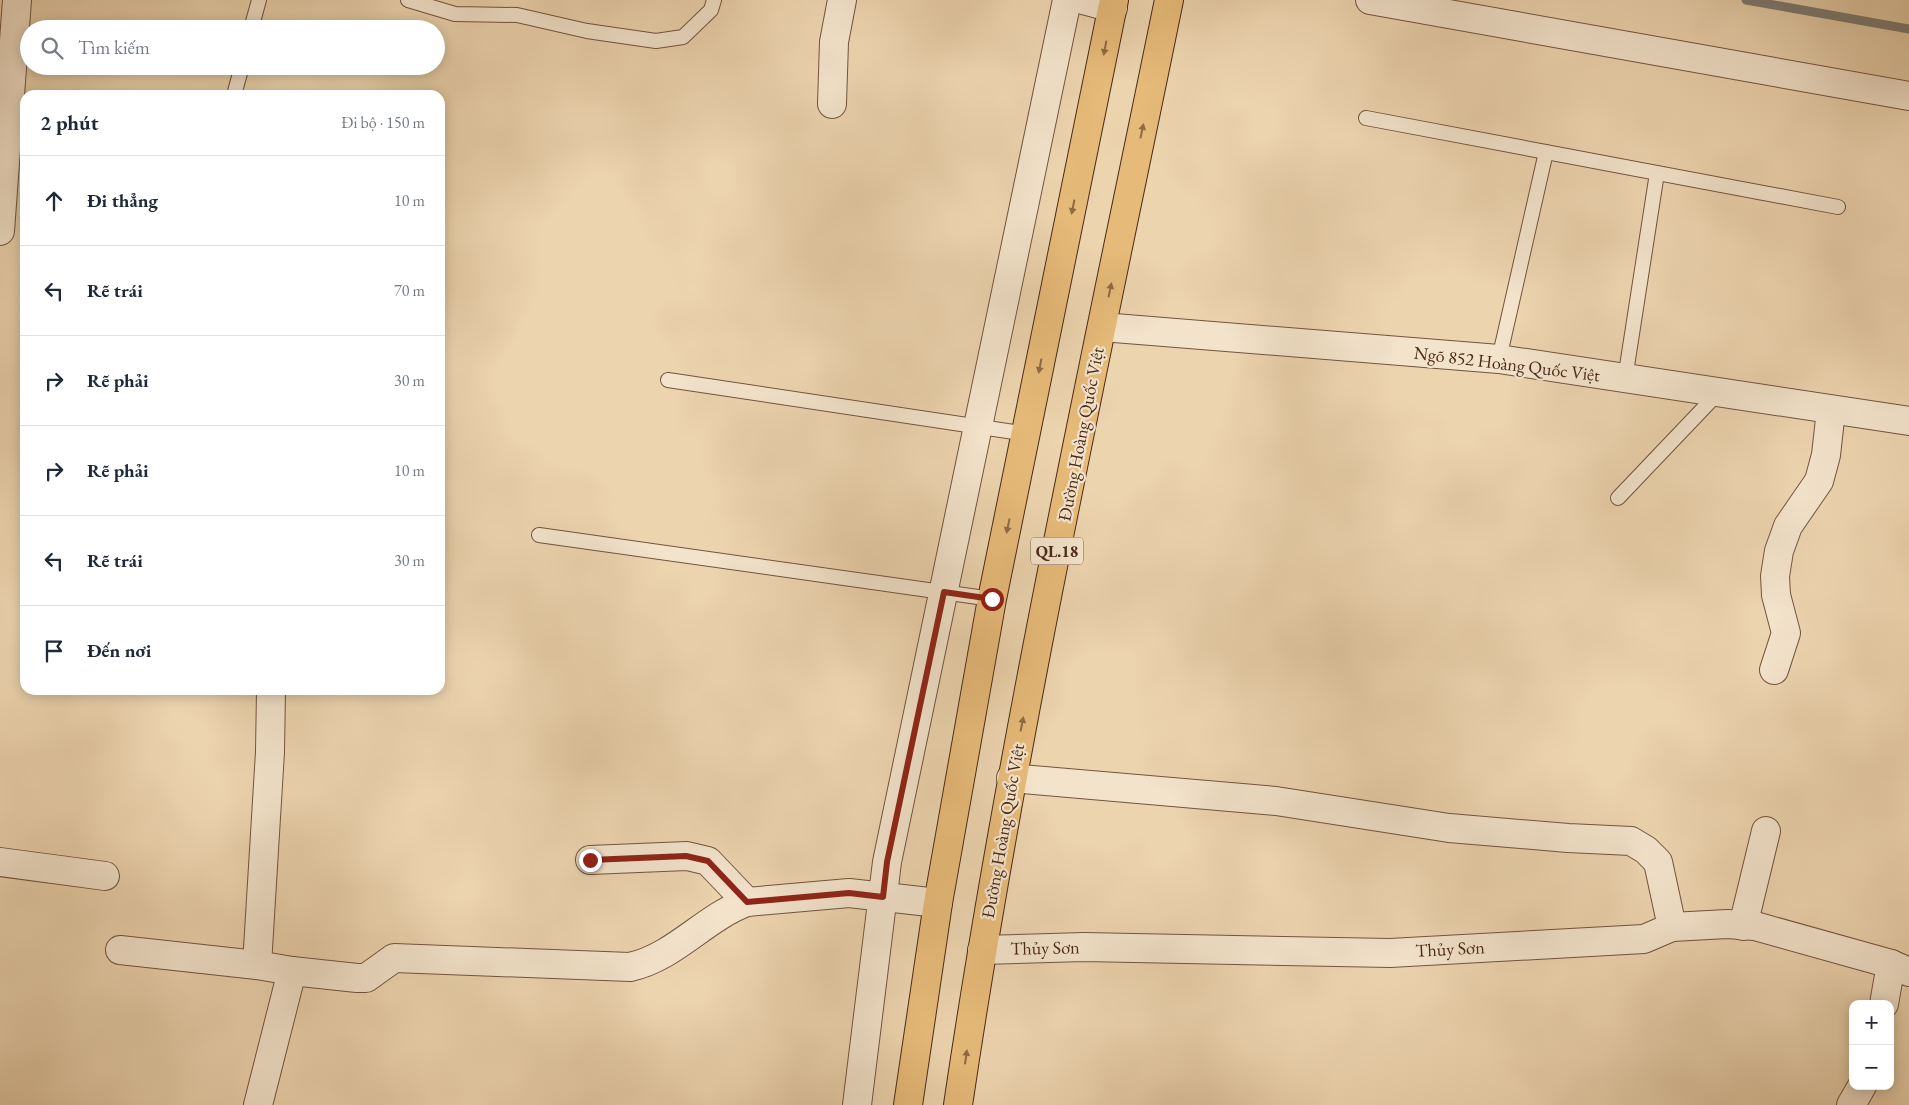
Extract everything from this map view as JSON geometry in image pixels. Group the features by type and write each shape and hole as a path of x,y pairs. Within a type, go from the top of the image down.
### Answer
{"highway":[{"name":"Đường Hoàng Quốc Việt","path":"958,1105 982,950 1012,778 1169,0"},
{"name":"QL.18","path":"908,1105 938,903 992,599 1113,4"}],"street":[{"path":"0,231 17,0"},
{"path":"832,104 834,42 842,0"},
{"path":"857,1105 887,862 1068,0"},
{"path":"1083,0 1113,4"},
{"path":"1370,0 1909,96"},
{"name":"Ngõ 852 Hoàng Quốc Việt","path":"1102,327 1499,359 1909,421"},
{"path":"1774,670 1786,633 1776,595 1774,576 1779,551 1788,526 1819,481 1826,456 1831,410"},
{"path":"257,964 270,752 270,695"},
{"path":"1012,778 1276,801 1448,828 1631,841 1646,850 1658,862 1672,927"},
{"path":"1743,926 1766,831"},
{"path":"590,860 686,856 708,861 747,902"},
{"path":"0,862 105,876"},
{"path":"120,950 257,964 292,971 366,978 394,958 630,967 644,964 673,949 734,907 747,902 849,893 938,903"},
{"name":"Thủy Sơn","path":"982,950 1084,948 1390,952 1644,939 1672,927 1728,924 1755,926 1900,968"},
{"path":"1886,1000 1900,968"},
{"path":"258,1105 292,971"},
{"path":"1851,1105 1860,1090"}],"lane":[{"path":"254,20 259,0"},
{"path":"408,0 455,14 517,16 587,32 656,41 683,37 711,10 714,0"},
{"path":"235,90 240,75"},
{"path":"1366,118 1838,207"},
{"path":"1499,359 1546,152"},
{"path":"1625,379 1657,173"},
{"path":"668,380 1027,434"},
{"path":"1618,498 1719,392"},
{"path":"539,535 992,599"}],"waterway":[{"path":"1746,0 1909,29"}],"route":[{"path":"590,860 686,856 708,861 747,902 849,893 883,897 887,862 944,592 992,599"}]}
